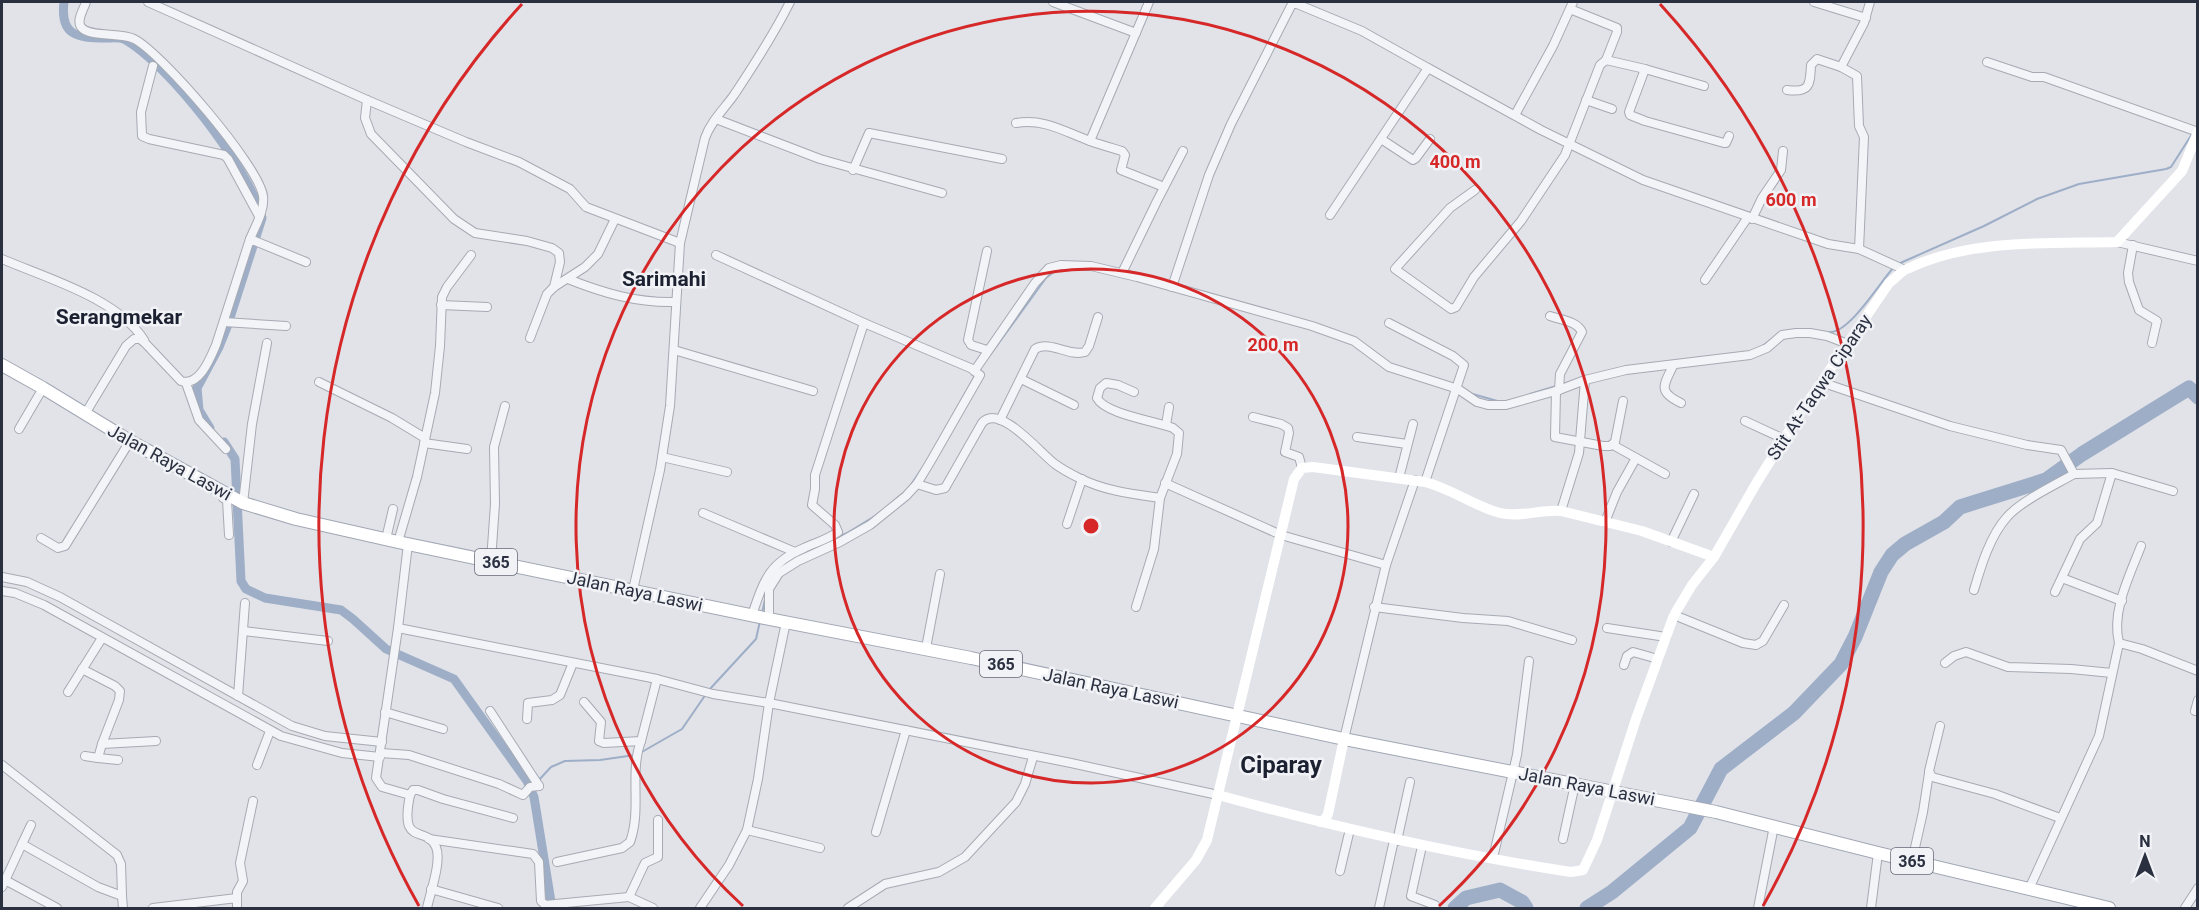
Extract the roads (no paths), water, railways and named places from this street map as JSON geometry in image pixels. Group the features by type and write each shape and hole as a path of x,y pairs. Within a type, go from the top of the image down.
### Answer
{"main road":[{"path":"2117,242 2182,171 2197,132"},
{"name":"Stit At-Taqwa Ciparay","path":"1493,858 1571,872 1583,870 1598,840 1636,719 1674,615 1692,585 1714,556 1821,382 1889,283 1905,270 1951,252 2007,245 2117,242"},
{"name":"Jalan Raya Laswi","path":"2,365 130,441 233,497 296,519 760,617 926,648 1344,739 1716,812 2109,909"},
{"path":"1155,909 1202,850 1218,795 1294,479 1302,468 1313,467 1420,481 1504,514 1516,515 1551,510 1561,512 1642,531 1714,556"},
{"path":"1320,822 1328,814 1344,739"},
{"path":"1218,795 1395,840 1493,858"}],"street":[{"path":"2,260 96,299 131,324 171,373 186,383 195,380 208,361 227,322 253,241 263,193 243,156 152,52 129,37 85,31 79,21 86,2"},
{"path":"148,2 367,100 519,162 570,189 586,207 680,243"},
{"path":"633,590 662,457 671,397 680,243 705,138 709,128 752,67 790,2"},
{"path":"1053,2 1136,33"},
{"path":"1090,141 1149,2"},
{"path":"1814,2 1866,18"},
{"path":"1841,67 1866,18 1870,2"},
{"path":"1172,286 1213,165 1231,124 1292,4 1297,3 1362,31 1569,144 1643,180 1828,244 1859,249 1905,270"},
{"path":"1475,190 1450,208 1395,269 1451,309 1456,307 1474,277 1521,221 1565,155 1600,64 1606,60 1617,28 1572,5 1553,46 1515,115"},
{"path":"152,52 148,78 153,66 141,112 142,136 224,155 260,213"},
{"path":"1788,90 1802,92 1806,89 1810,79 1811,65 1817,59 1854,73 1858,80 1859,126 1864,137 1859,249"},
{"path":"1606,60 1704,86"},
{"path":"1987,62 2032,76 2044,76 2197,132"},
{"path":"1330,214 1428,68"},
{"path":"1645,69 1629,112 1630,115 1724,143 1729,136"},
{"path":"367,100 365,118 371,134 454,219 475,233 527,241 552,248 560,253 554,287 544,301 530,338"},
{"path":"1586,100 1612,109"},
{"path":"716,119 853,170 942,193"},
{"path":"1016,123 1042,122 1122,151 1125,155 1121,170 1164,187"},
{"path":"853,170 869,133 1002,159"},
{"path":"1381,139 1413,160 1430,139"},
{"path":"1122,273 1183,151"},
{"path":"1705,280 1750,218 1780,170 1783,151"},
{"path":"554,287 585,267 598,254 615,219"},
{"path":"253,241 306,262"},
{"path":"2117,242 2198,261"},
{"path":"2133,245 2128,273 2129,282 2139,310 2157,321 2152,343"},
{"path":"987,251 968,340 971,345 987,350"},
{"path":"397,542 417,477 430,420 438,369 441,305 447,287 471,255"},
{"path":"716,255 980,375 917,484 888,512 786,562 768,576 760,617"},
{"path":"976,372 987,350 1035,283 1049,268 1061,265 1082,265 1122,273 1312,326 1354,341 1389,367 1458,389 1477,402 1488,405 1506,405 1558,386 1626,370 1750,355 1767,348 1782,335 1810,333 1848,344"},
{"path":"568,279 615,296 647,302 675,302"},
{"path":"441,305 487,307"},
{"path":"1550,316 1574,324 1581,328 1582,332 1558,386 1555,437 1608,447 1613,445 1665,474"},
{"path":"1000,420 1032,354 1038,347 1050,346 1076,354 1086,351 1098,317"},
{"path":"227,322 286,327"},
{"path":"837,538 836,526 812,505 815,475 864,323"},
{"path":"1344,739 1374,607 1386,565 1454,393 1458,389 1464,369 1462,362 1389,323"},
{"path":"85,414 129,342 136,338 145,343"},
{"path":"229,534 227,500 223,498 233,497 252,424 267,343"},
{"path":"674,350 813,391"},
{"path":"1673,366 1664,390 1670,398 1682,403"},
{"path":"1021,379 1074,405"},
{"path":"1561,512 1580,441 1584,380"},
{"path":"319,382 392,418 424,441 467,449"},
{"path":"1821,382 1950,426 2027,446 2061,450 2074,473"},
{"path":"186,383 199,420 226,449"},
{"path":"1134,392 1106,383 1100,388 1097,398 1100,403 1112,409 1166,425 1177,432 1180,440 1160,498 1154,549 1136,607"},
{"path":"19,429 44,388"},
{"path":"1613,445 1623,401"},
{"path":"491,561 495,504 494,447 505,406"},
{"path":"1166,425 1169,407"},
{"path":"917,484 936,490 945,488 983,421 992,417 1023,435 1057,465 1082,479 1118,492 1160,498"},
{"path":"1253,417 1288,428 1285,451 1299,457 1302,468"},
{"path":"1745,421 1784,440"},
{"path":"1399,478 1413,424"},
{"path":"1357,437 1407,444"},
{"path":"41,538 58,548 65,546 130,441"},
{"path":"662,457 727,472"},
{"path":"1605,522 1617,492 1636,458"},
{"path":"1974,590 1984,556 2007,517 2074,473 2112,473 2173,491"},
{"path":"2055,592 2080,539 2097,523 2112,473"},
{"path":"1067,524 1082,479"},
{"path":"1165,483 1281,535 1386,565"},
{"path":"1671,542 1694,494"},
{"path":"393,509 397,542 398,628 376,775 379,784 386,789 410,795"},
{"path":"704,513 795,552"},
{"path":"760,617 768,600 770,587 795,552 837,538"},
{"path":"2029,889 2099,736 2119,643 2116,626 2141,546"},
{"path":"926,648 940,574"},
{"path":"2,577 27,582 53,593 280,720 311,733 409,755 500,783 523,795 534,786 539,786 490,711"},
{"path":"2062,578 2122,601"},
{"path":"2,591 15,593 45,605 270,731 316,747 342,753 381,749"},
{"path":"238,696 245,603"},
{"path":"1674,615 1743,643 1756,645 1763,641 1784,605"},
{"path":"1374,607 1508,621 1572,640"},
{"path":"700,909 729,866 747,830 786,622"},
{"path":"398,628 657,680 713,694 1071,763 1218,795"},
{"path":"1607,628 1666,637"},
{"path":"243,631 328,641"},
{"path":"68,692 102,638"},
{"path":"2119,643 2142,649 2198,671"},
{"path":"1624,664 1627,656 1633,652 1658,659"},
{"path":"1945,663 1954,656 1966,652 2008,667 2057,668 2112,673"},
{"path":"1493,858 1517,755 1529,661"},
{"path":"527,719 528,703 552,700 560,695 573,663"},
{"path":"82,669 115,686 120,692 99,758"},
{"path":"557,862 622,848 630,842 636,814 637,755 657,680"},
{"path":"2195,711 2198,700"},
{"path":"584,702 601,722 599,741 604,743 640,741"},
{"path":"386,712 443,729"},
{"path":"1912,861 1940,726"},
{"path":"876,832 906,730"},
{"path":"257,765 270,731"},
{"path":"102,744 156,741"},
{"path":"85,756 118,760"},
{"path":"848,909 885,884 939,872 965,857 1016,802 1025,784 1033,757"},
{"path":"2,765 117,855 121,864 123,909"},
{"path":"1929,773 1934,778 1995,794 2060,818"},
{"path":"1379,909 1410,782"},
{"path":"1563,839 1575,784"},
{"path":"513,818 418,790 413,790 410,795 408,807 409,828 412,832 428,839 533,854 539,862 541,902 545,905 629,897 653,909"},
{"path":"237,909 237,892 243,881 240,863 253,801"},
{"path":"629,897 643,867 658,857 658,820"},
{"path":"31,825 3,884 57,909"},
{"path":"1758,909 1774,826"},
{"path":"1340,871 1350,829"},
{"path":"747,830 820,848"},
{"path":"427,909 437,856 435,846 428,839"},
{"path":"22,844 98,887 122,896"},
{"path":"1422,846 1411,896 1435,905"},
{"path":"1871,909 1878,853"},
{"path":"2185,909 2198,888"},
{"path":"431,889 498,909"},
{"path":"153,909 237,898"}],"waterway":[{"path":"64,2 65,22 72,32 86,37 124,39 163,70 205,119 224,146 241,172 262,218 227,327 197,388 199,410 210,428"},
{"path":"1898,264 1984,226 2037,199 2079,184 2171,167 2192,134"},
{"path":"1794,330 1832,332 1840,329 1857,314 1894,267"},
{"path":"990,355 1046,278 1059,268"},
{"path":"1761,347 1780,333"},
{"path":"1372,359 1387,369"},
{"path":"944,431 976,374"},
{"path":"1530,394 1573,381"},
{"path":"1587,908 1612,892 1690,828 1721,769 1794,713 1841,664 1855,637 1881,572 1892,555 1905,544 1944,522 1960,507 2046,480 2082,454 2189,388 2198,397"},
{"path":"1469,393 1501,402"},
{"path":"224,442 235,459 241,581 246,589 265,598 341,610 386,649 454,679 527,781 534,797 552,908"},
{"path":"889,505 908,489 921,470"},
{"path":"830,541 880,513"},
{"path":"762,613 766,595"},
{"path":"709,690 756,639 760,621"},
{"path":"640,753 682,729 706,694"},
{"path":"538,781 551,767 565,761 600,760 635,755"},
{"path":"1455,908 1466,898 1500,890 1522,902 1526,908"}],"district":[{"name":"Sarimahi","path":"664,279"},
{"name":"Serangmekar","path":"119,317"},
{"name":"Ciparay","path":"1281,765"}]}
